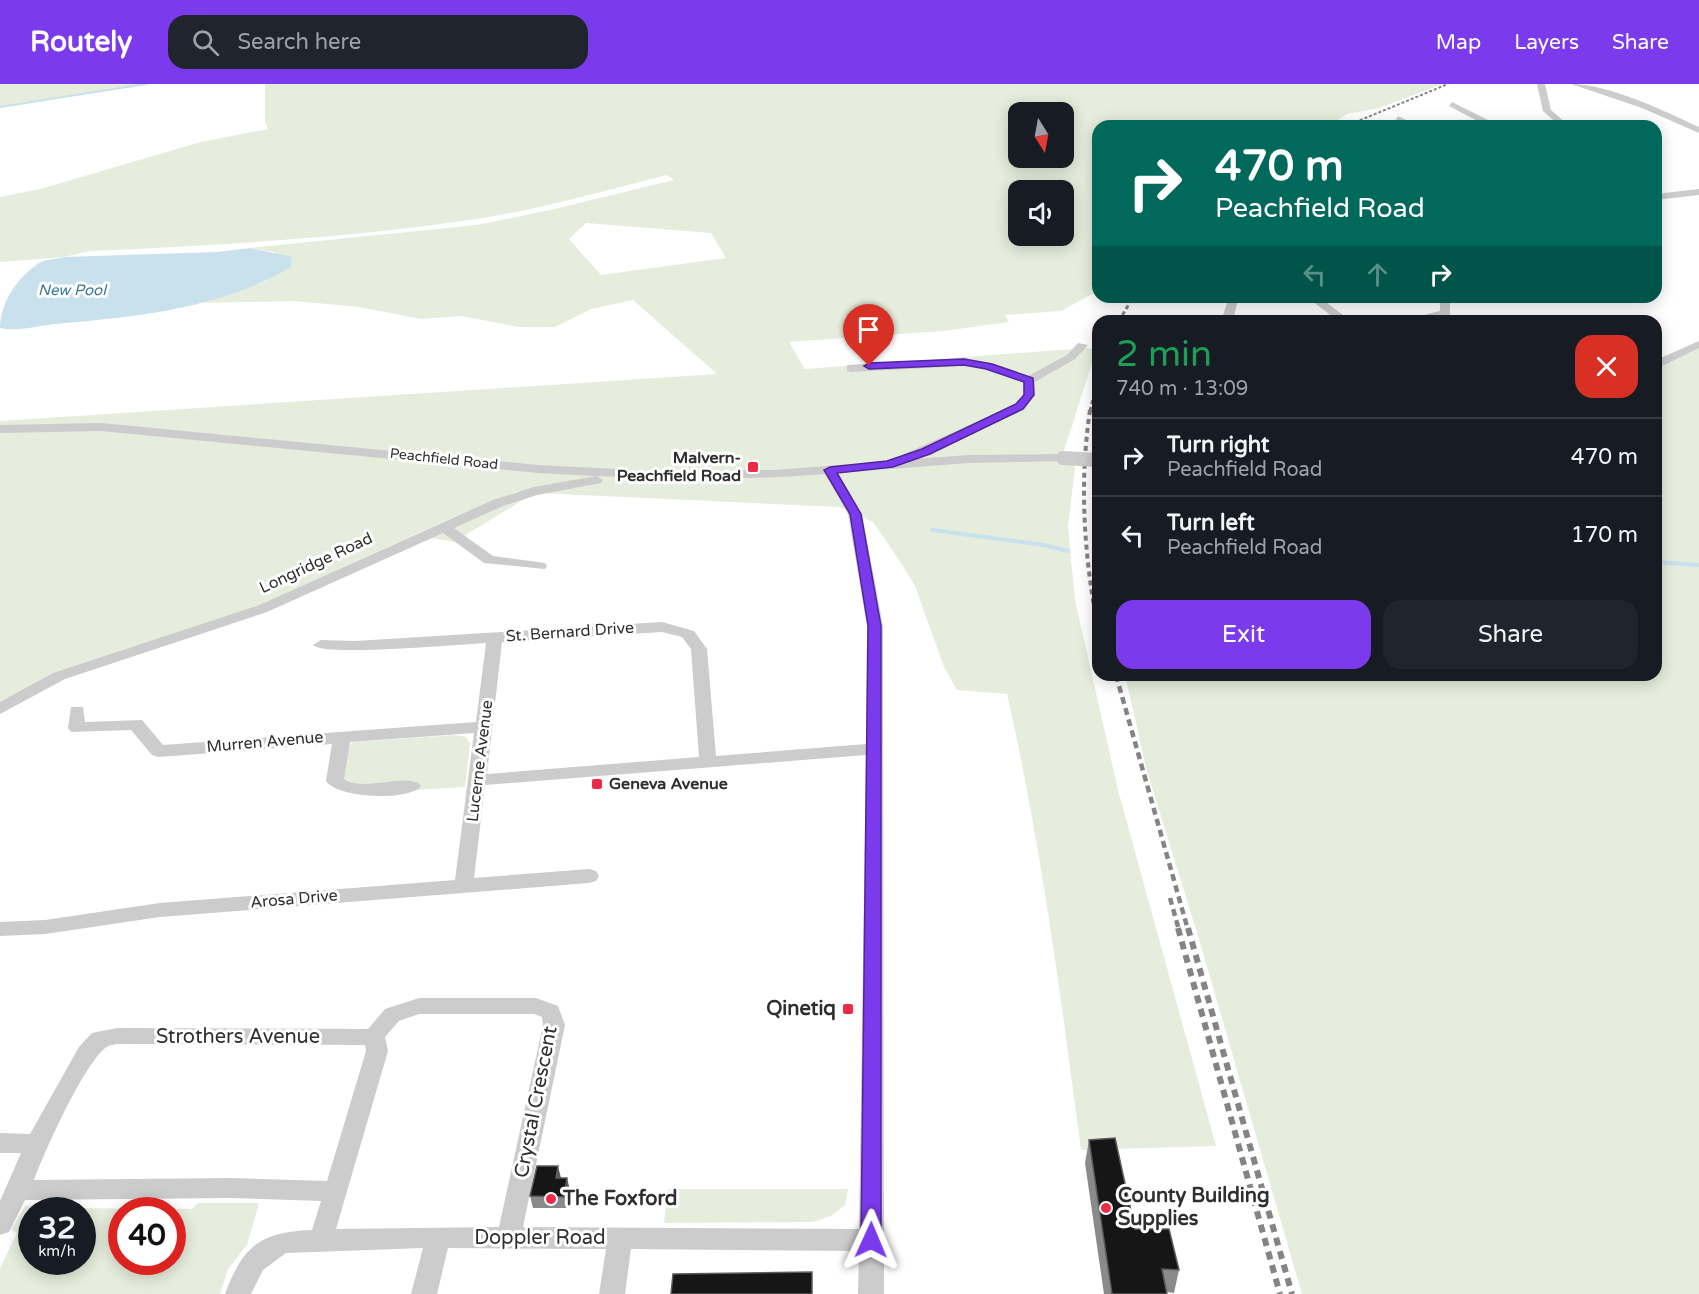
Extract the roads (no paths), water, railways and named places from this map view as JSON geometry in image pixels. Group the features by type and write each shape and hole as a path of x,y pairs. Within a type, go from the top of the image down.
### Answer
{"street":[{"path":"1541,84 1547,111 1558,120"},
{"path":"1575,84 1645,106 1699,130"},
{"path":"1452,104 1482,120"},
{"path":"1662,195 1699,192"},
{"path":"1320,303 1337,315"},
{"path":"1436,315 1446,313 1445,303"},
{"path":"1662,362 1699,344"},
{"path":"851,368 964,362 988,366 1029,380 1071,357 1082,345"},
{"name":"Peachfield Road","path":"889,465 926,452 1020,407 1029,395 1029,380"},
{"name":"Peachfield Road","path":"0,429 101,427 538,469 655,476 775,474 968,459 1092,460"},
{"path":"830,470 855,514 875,626 871,1294"},
{"name":"Longridge Road","path":"0,709 59,676 262,609 441,526 534,491 599,480 655,476"},
{"path":"441,526 489,560 540,567"},
{"name":"St. Bernard Drive","path":"321,645 355,646 662,627 688,634 699,649 708,761"},
{"name":"Lucerne Avenue","path":"464,885 495,637"},
{"name":"Murren Avenue","path":"77,711 77,728 136,724 158,751 483,727"},
{"path":"342,736 335,782 341,787 353,790 412,786"},
{"path":"478,780 873,749"},
{"name":"Arosa Drive","path":"0,929 45,927 160,910 589,876"},
{"name":"Crystal Crescent","path":"374,1037 378,1026 389,1016 404,1008 536,1006 551,1012 554,1024 509,1238"},
{"name":"Strothers Avenue","path":"0,1224 18,1190 36,1144 87,1053 100,1039 117,1036 374,1037"},
{"path":"321,1241 377,1051 374,1037"},
{"path":"0,1143 36,1144"},
{"path":"18,1190 231,1188 334,1191"},
{"path":"424,1294 438,1237"},
{"name":"Doppler Road","path":"238,1294 247,1269 263,1251 284,1242 438,1237 871,1240"},
{"path":"612,1294 620,1239"}],"water":[{"name":"New Pool","path":"250,248 292,257 291,267 236,293 177,309 27,328 0,328 3,309 12,290 25,274 43,261 64,257 217,252"}],"waterway":[{"path":"0,107 146,84"},
{"path":"932,530 1044,545 1068,551"},
{"path":"1662,562 1699,565"}],"railway":[{"path":"1361,120 1448,84"},
{"path":"1122,315 1130,303"},
{"path":"1090,411 1092,403"},
{"path":"1090,410 1084,492 1086,547 1092,592"},
{"path":"1118,681 1188,930"},
{"path":"1170,898 1179,930"},
{"path":"1178,928 1280,1294"},
{"path":"1188,928 1292,1294"}],"place":[{"name":"Malvern- Peachfield Road","path":"753,467"},
{"name":"Geneva Avenue","path":"597,784"},
{"name":"Qinetiq","path":"848,1009"},
{"name":"The Foxford","path":"551,1199"},
{"name":"County Building Supplies","path":"1106,1208"}]}
